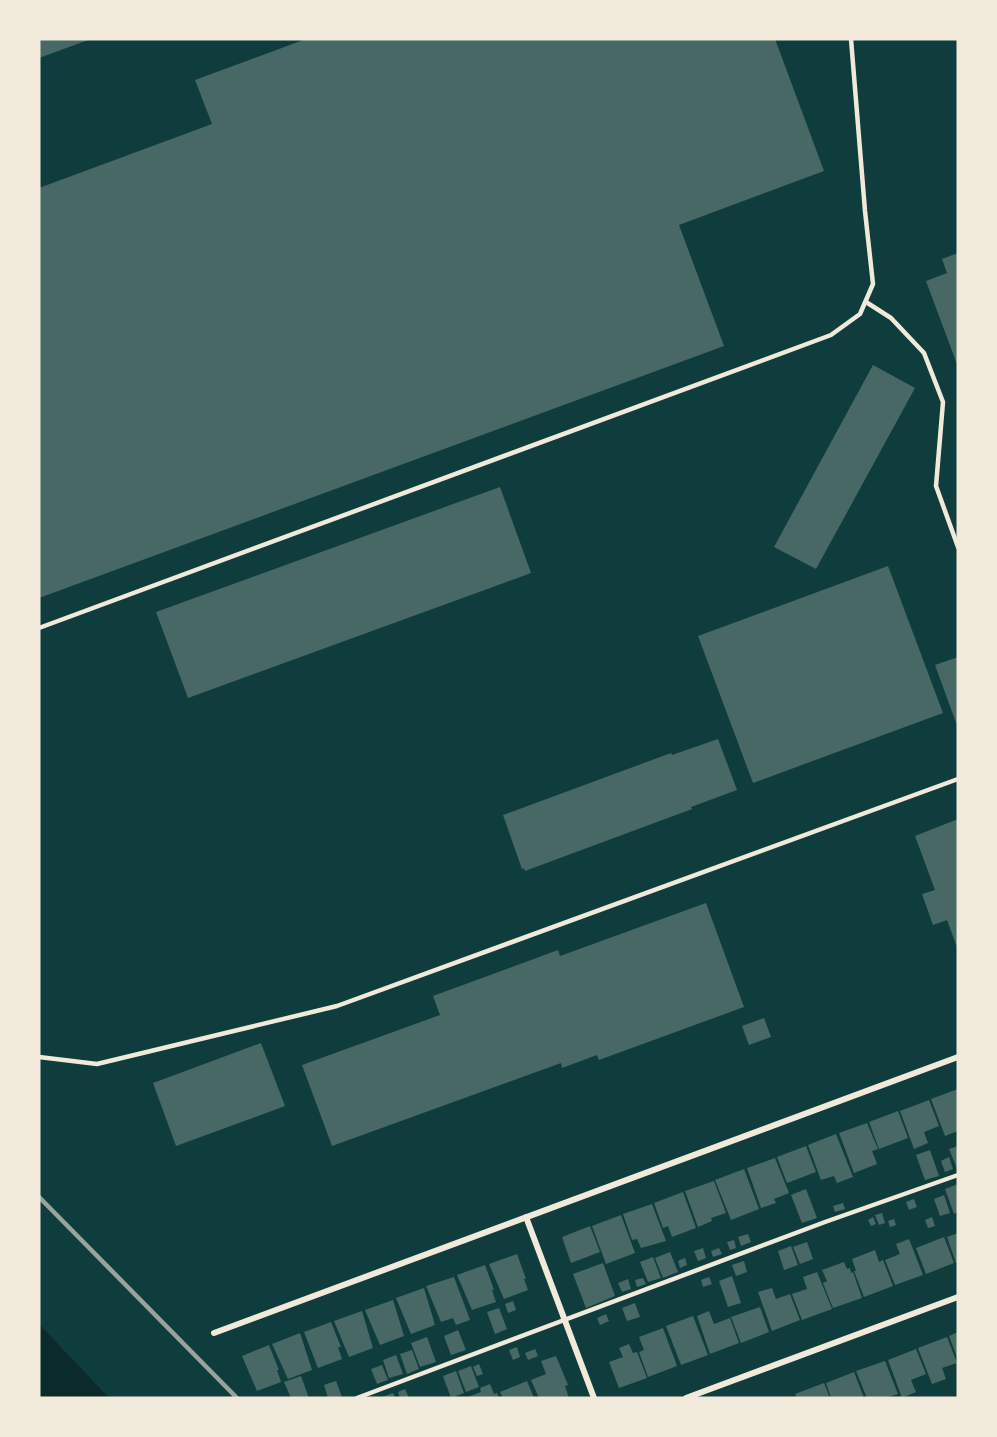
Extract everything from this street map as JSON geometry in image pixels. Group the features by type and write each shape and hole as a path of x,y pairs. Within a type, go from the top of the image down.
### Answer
{"street":[{"path":"214,1333 958,1057"},
{"path":"526,1217 594,1398"},
{"path":"686,1398 958,1297"}],"lane":[{"path":"39,628 831,335 860,314 873,284 864,210 851,39"},
{"path":"866,302 891,318 924,354 943,402 936,486 958,547"},
{"path":"39,1057 97,1064 337,1006 958,779"},
{"path":"357,1398 825,1222 958,1175"}],"water":[{"path":"39,1324 109,1398 39,1398"}],"building":[{"path":"39,39 91,39 39,58"},
{"path":"306,39 775,39 824,171 679,225 724,346 39,598 39,188 212,124 195,80"},
{"path":"958,253 958,367 926,281 947,273 942,259"},
{"path":"873,365 915,388 816,569 774,547"},
{"path":"500,487 531,573 188,698 156,612"},
{"path":"888,566 943,713 753,783 698,636"},
{"path":"958,657 958,728 935,665"},
{"path":"718,739 737,790 525,871 524,868 522,869 503,815 671,753 672,755"},
{"path":"958,819 958,950 947,920 933,925 922,894 935,890 915,836"},
{"path":"706,903 744,1007 599,1060 597,1055 562,1068 561,1063 332,1146 302,1065 440,1015 433,996 558,950 560,956"},
{"path":"764,1018 771,1037 749,1045 742,1026"},
{"path":"261,1043 285,1106 176,1146 153,1083"},
{"path":"958,1089 958,1131 945,1136 931,1099"},
{"path":"929,1100 939,1126 924,1132 928,1143 914,1149 900,1111"},
{"path":"898,1111 908,1138 879,1149 869,1122"},
{"path":"867,1123 878,1149 872,1151 877,1164 854,1173 839,1133"},
{"path":"836,1134 853,1177 837,1183 834,1176 821,1180 808,1145"},
{"path":"806,1146 816,1172 787,1183 777,1157"},
{"path":"958,1146 958,1171 949,1149"},
{"path":"930,1150 939,1176 925,1180 916,1155"},
{"path":"949,1157 953,1169 945,1172 941,1161"},
{"path":"775,1158 789,1193 774,1199 776,1203 761,1208 747,1168"},
{"path":"744,1169 759,1209 731,1220 715,1180"},
{"path":"714,1181 726,1213 711,1218 712,1221 698,1227 685,1191"},
{"path":"958,1184 958,1212 954,1214 945,1189"},
{"path":"806,1189 817,1218 802,1223 791,1195"},
{"path":"683,1192 696,1228 672,1237 668,1226 663,1228 654,1203"},
{"path":"944,1195 950,1213 940,1216 934,1199"},
{"path":"914,1199 917,1207 909,1210 906,1202"},
{"path":"843,1203 845,1209 835,1212 833,1206"},
{"path":"652,1204 666,1241 641,1248 637,1239 632,1240 623,1214"},
{"path":"882,1213 885,1223 879,1225 875,1215"},
{"path":"621,1215 635,1253 606,1264 592,1226"},
{"path":"873,1217 876,1224 871,1226 868,1220"},
{"path":"932,1217 935,1226 928,1228 925,1220"},
{"path":"894,1219 896,1225 890,1227 888,1221"},
{"path":"590,1226 600,1252 571,1263 562,1237"},
{"path":"958,1233 958,1262 956,1263 947,1237"},
{"path":"748,1234 751,1242 741,1246 738,1237"},
{"path":"944,1237 954,1263 926,1274 916,1248"},
{"path":"909,1239 923,1275 895,1285 885,1260 900,1254 896,1244"},
{"path":"734,1240 736,1248 730,1250 727,1242"},
{"path":"807,1242 813,1259 800,1264 793,1247"},
{"path":"791,1246 798,1265 784,1270 778,1251"},
{"path":"703,1248 706,1258 698,1261 694,1251"},
{"path":"719,1248 722,1254 713,1257 711,1251"},
{"path":"875,1250 879,1262 883,1260 893,1286 864,1297 852,1259"},
{"path":"670,1252 678,1272 663,1278 655,1258"},
{"path":"517,1254 528,1290 504,1299 489,1264"},
{"path":"653,1257 661,1278 648,1282 640,1262"},
{"path":"685,1258 687,1265 680,1268 678,1261"},
{"path":"744,1261 747,1272 736,1276 732,1265"},
{"path":"844,1262 847,1269 850,1268 851,1273 853,1272 862,1298 833,1308 823,1283 827,1281 822,1270"},
{"path":"603,1263 615,1296 586,1308 573,1274"},
{"path":"485,1265 496,1302 472,1310 457,1275"},
{"path":"817,1272 832,1309 802,1320 792,1294 807,1289 803,1277"},
{"path":"732,1276 741,1303 728,1307 719,1281"},
{"path":"454,1277 470,1320 456,1325 453,1318 441,1322 426,1286"},
{"path":"709,1277 712,1284 703,1287 701,1280"},
{"path":"643,1278 646,1284 637,1287 635,1280"},
{"path":"628,1279 631,1289 622,1292 618,1283"},
{"path":"424,1288 435,1325 411,1334 396,1298"},
{"path":"772,1288 776,1299 790,1294 800,1320 772,1331 758,1292"},
{"path":"393,1300 404,1336 380,1345 365,1310"},
{"path":"513,1301 516,1310 508,1313 505,1304"},
{"path":"635,1303 640,1317 627,1321 622,1308"},
{"path":"760,1307 769,1332 741,1343 731,1317"},
{"path":"499,1308 507,1329 495,1334 487,1312"},
{"path":"362,1311 373,1348 349,1357 334,1321"},
{"path":"709,1311 714,1324 730,1318 739,1343 710,1354 697,1316"},
{"path":"606,1314 609,1321 600,1325 597,1318"},
{"path":"693,1316 708,1355 681,1365 666,1326"},
{"path":"331,1322 341,1347 338,1347 342,1359 318,1368 304,1332"},
{"path":"663,1328 677,1366 648,1377 639,1352 644,1350 639,1337"},
{"path":"458,1330 466,1350 451,1355 444,1336"},
{"path":"958,1332 958,1360 949,1336"},
{"path":"300,1333 312,1370 288,1379 272,1344"},
{"path":"427,1337 436,1362 420,1367 411,1343"},
{"path":"947,1337 957,1363 942,1368 946,1379 932,1384 918,1348"},
{"path":"629,1344 633,1353 637,1352 647,1378 619,1388 609,1362 623,1357 619,1348"},
{"path":"269,1345 281,1382 257,1391 242,1356"},
{"path":"517,1347 520,1357 513,1360 509,1350"},
{"path":"535,1349 538,1356 528,1360 525,1353"},
{"path":"916,1349 926,1374 911,1380 916,1392 902,1398 888,1360"},
{"path":"412,1350 419,1369 407,1374 400,1354"},
{"path":"396,1355 403,1374 389,1378 383,1360"},
{"path":"556,1356 568,1385 565,1386 569,1398 539,1398 531,1380 546,1374 541,1361"},
{"path":"885,1361 898,1394 885,1398 867,1398 856,1371"},
{"path":"479,1364 483,1374 477,1376 473,1367"},
{"path":"382,1365 388,1380 377,1384 371,1369"},
{"path":"471,1366 479,1387 466,1392 458,1371"},
{"path":"456,1371 464,1393 451,1398 443,1376"},
{"path":"854,1372 864,1398 831,1398 826,1383"},
{"path":"301,1376 309,1398 291,1398 284,1382"},
{"path":"336,1381 342,1397 328,1398 324,1385"},
{"path":"527,1381 534,1398 503,1398 500,1392"},
{"path":"824,1383 830,1398 797,1398 795,1394"},
{"path":"490,1384 494,1394 497,1393 499,1398 465,1398 481,1392 480,1388"},
{"path":"405,1389 409,1398 400,1398 398,1392"},
{"path":"393,1393 395,1398 379,1398"}],"railway":[{"path":"39,1197 237,1398"}]}
